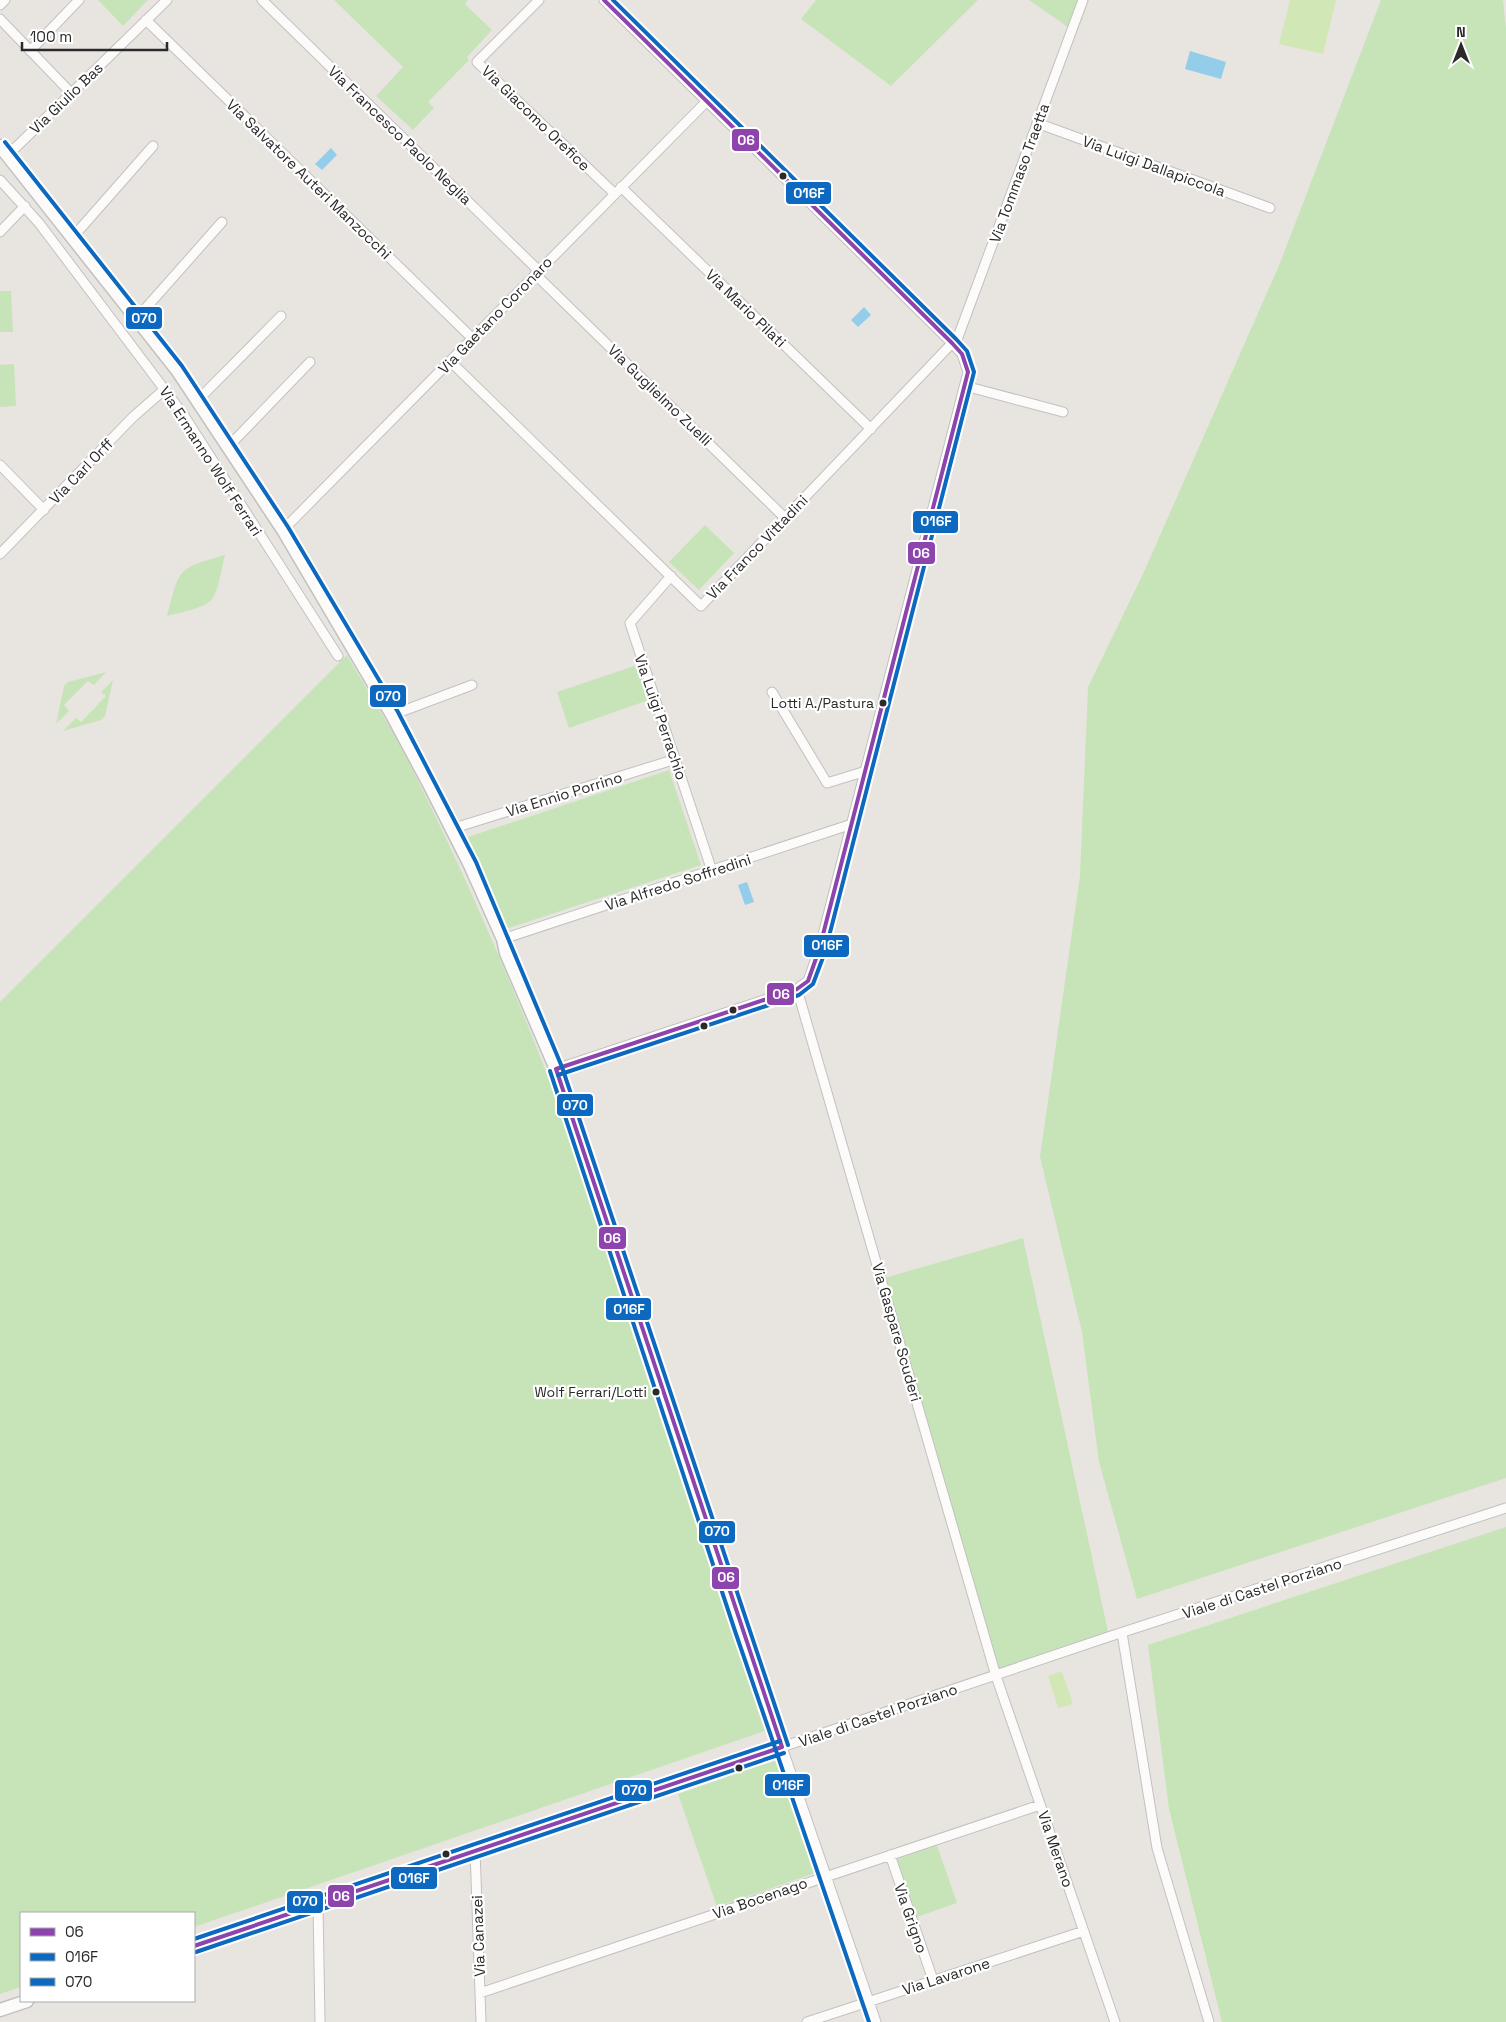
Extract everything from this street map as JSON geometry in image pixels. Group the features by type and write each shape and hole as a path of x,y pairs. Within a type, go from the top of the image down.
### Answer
{"street":[{"path":"0,5 4,0"},
{"path":"30,51 79,0"},
{"name":"Via Giulio Bas","path":"4,150 71,94 167,0"},
{"name":"Via Francesco Paolo Neglia","path":"262,0 537,272"},
{"name":"Via Giacomo Orefice","path":"539,0 477,62 618,191"},
{"path":"556,1069 805,985 813,968 852,824 968,372 967,364 952,343 604,0"},
{"name":"Via Tommaso Traetta","path":"952,343 958,337 1083,0"},
{"path":"0,19 71,94"},
{"name":"Via Salvatore Auteri Manzocchi","path":"146,20 472,338"},
{"name":"Via Gaetano Coronaro","path":"283,530 707,100"},
{"name":"Via Luigi Dallapiccola","path":"1037,124 1270,208"},
{"path":"73,237 153,146"},
{"name":"Via Ermanno Wolf Ferrari","path":"4,150 137,318 198,400 283,530 392,715 451,829 503,939 506,953 556,1069 782,1747"},
{"name":"Via Ermanno Wolf Ferrari","path":"0,180 25,206 192,427 338,656"},
{"name":"Via Mario Pilati","path":"618,191 871,430"},
{"path":"0,232 25,206"},
{"path":"137,318 222,222"},
{"name":"Via Guglielmo Zuelli","path":"537,272 784,517"},
{"path":"198,400 281,316"},
{"name":"Via Franco Vittadini","path":"450,361 701,606 952,343"},
{"path":"228,447 310,362"},
{"path":"965,386 1063,412"},
{"name":"Via Carl Orff","path":"0,554 133,417 165,389"},
{"path":"0,465 44,510"},
{"name":"Via Luigi Perrachio","path":"672,576 630,622 712,871"},
{"path":"392,715 472,685"},
{"path":"772,692 827,783 866,771"},
{"name":"Via Ennio Porrino","path":"451,829 676,759"},
{"name":"Via Alfredo Soffredini","path":"503,939 852,824"},
{"name":"Via Gaspare Scuderi","path":"797,989 996,1676"},
{"name":"Viale di Castel Porziano","path":"195,1946 318,1905 476,1849 1122,1633 1506,1508"},
{"path":"1122,1633 1157,1848 1209,2022"},
{"name":"Via Merano","path":"996,1676 1114,2022"},
{"path":"782,1747 876,2022"},
{"name":"Via Bocenago","path":"480,1993 1040,1805"},
{"name":"Via Canazei","path":"476,1849 482,2022"},
{"name":"Via Grigno","path":"890,1855 933,1980"},
{"path":"318,1905 320,2022"},
{"name":"Via Lavarone","path":"807,2022 1084,1931"},
{"path":"0,2010 25,2002"}],"green space":[{"path":"98,0 148,0 123,26"},
{"path":"334,0 468,0 465,4 492,30 467,57 469,60 428,102 434,108 413,130 376,96 403,67"},
{"path":"816,0 978,0 891,86 801,19"},
{"path":"1029,0 1083,0 1072,30"},
{"path":"1290,0 1336,0 1323,54 1279,44"},
{"path":"1381,0 1503,0 1506,30 1506,1478 1137,1599 1099,1462 1082,1332 1040,1157 1080,876 1088,687 1143,574 1280,263"},
{"path":"0,291 11,291 13,332 0,332"},
{"path":"14,364 16,406 0,407 0,365"},
{"path":"705,525 734,553 699,590 669,562"},
{"path":"225,555 218,585 211,600 205,605 167,616 178,579 182,573 197,564"},
{"path":"347,655 402,749 433,811 500,958 560,1108 579,1158 765,1731 195,1927 195,1912 20,1912 20,1987 0,1994 0,1002"},
{"path":"637,665 649,700 569,728 557,692"},
{"path":"106,672 94,685 88,681 64,705 69,711 56,724 64,686 68,682"},
{"path":"113,680 105,716 101,720 63,731 76,718 81,722 106,696 101,692"},
{"path":"669,770 701,865 506,929 465,838"},
{"path":"1023,1238 1109,1636 996,1676 881,1279"},
{"path":"1506,1527 1506,2022 1222,2022 1169,1809 1148,1645"},
{"path":"1062,1671 1073,1704 1058,1708 1048,1676"},
{"path":"779,1759 818,1872 717,1907 678,1794"},
{"path":"937,1845 957,1903 917,1917 897,1859"}],"water":[{"path":"1190,51 1226,62 1221,79 1185,69"},
{"path":"331,148 337,155 322,170 315,164"},
{"path":"864,307 871,315 858,327 851,320"},
{"path":"747,882 754,902 745,905 738,885"}],"transit line":[{"name":"06","path":"556,1069 797,989 808,981 819,950 968,372 962,354 952,343 604,0"},
{"name":"016F","path":"558,1075 799,995 813,984 825,952 974,372 967,351 956,339 613,0"},
{"name":"070","path":"5,142 182,366 288,527 398,712 476,862 562,1067 788,1745"},
{"name":"06","path":"556,1069 782,1747"},
{"name":"016F","path":"550,1071 735,1631 869,2022"},
{"name":"070","path":"195,1939 780,1741"},
{"name":"06","path":"195,1946 782,1747"},
{"name":"016F","path":"196,1952 784,1753"}],"place":[{"name":"Lotti A./Pastura","path":"883,703"},
{"name":"Wolf Ferrari/Lotti","path":"656,1392"}]}
